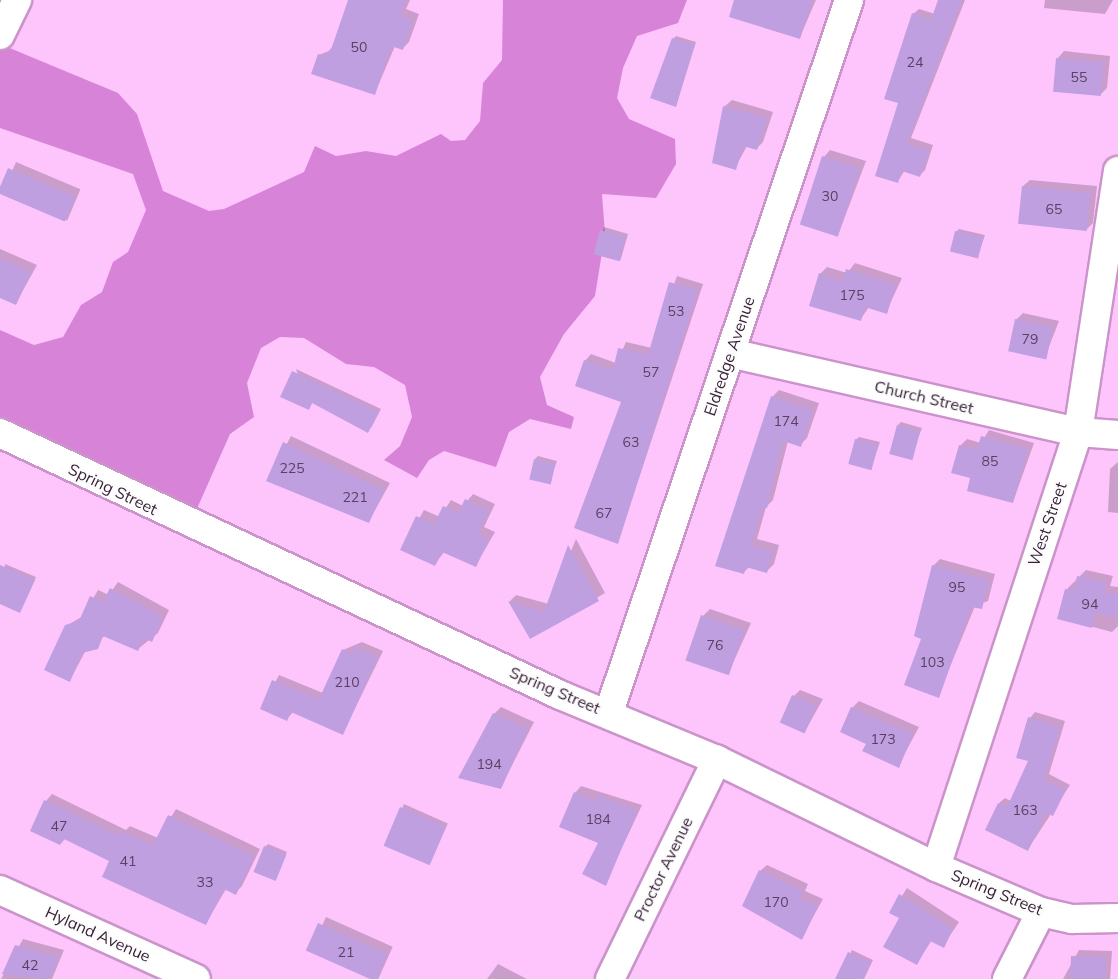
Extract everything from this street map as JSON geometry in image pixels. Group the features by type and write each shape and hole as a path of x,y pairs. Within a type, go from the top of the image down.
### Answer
{"street":[{"path":"0,35 17,0"},
{"name":"Eldredge Avenue","path":"609,712 849,0"},
{"name":"West Street","path":"936,867 1078,432 1118,171"},
{"name":"Church Street","path":"730,353 1078,432 1118,435"},
{"name":"Spring Street","path":"0,433 173,518 270,558 560,695 609,712 717,760 936,867 1041,912 1072,919 1118,918"},
{"name":"Proctor Avenue","path":"610,979 717,760"},
{"name":"Hyland Avenue","path":"0,890 196,979"},
{"path":"1007,979 1041,912"}],"shaded area":[{"path":"503,0 687,0 678,23 637,36 623,68 617,98 629,119 675,139 676,164 656,198 602,194 605,234 595,296 564,334 540,377 547,405 574,417 571,429 530,419 509,432 496,467 444,451 429,460 417,478 384,460 400,446 412,417 405,385 374,367 346,364 304,338 280,337 261,348 247,383 254,417 230,434 192,520 0,435 0,330 34,345 63,337 81,305 102,292 113,262 128,252 146,210 133,174 0,128 0,44 118,93 137,114 163,191 209,211 224,209 304,172 315,146 336,156 366,151 396,156 441,134 451,141 465,140 480,121 483,83 502,60"}],"building":[{"path":"348,0 406,0 401,16 413,20 403,50 391,46 375,95 311,74 318,54 325,56 332,47"},
{"path":"734,0 812,0 800,39 729,17"},
{"path":"938,0 962,0 907,144 929,151 920,177 902,171 898,183 875,176 898,103 884,99 912,13 931,20"},
{"path":"672,38 694,45 676,107 650,98"},
{"path":"1056,58 1104,62 1101,96 1053,92"},
{"path":"723,106 767,118 757,150 743,146 736,170 712,163"},
{"path":"822,156 860,168 838,237 800,224"},
{"path":"8,168 75,197 65,221 0,194 0,187"},
{"path":"1022,186 1091,193 1087,231 1018,224"},
{"path":"600,230 626,237 620,261 594,254"},
{"path":"955,231 983,238 978,258 950,251"},
{"path":"0,258 31,272 16,305 0,298"},
{"path":"846,269 896,285 887,314 865,307 861,321 809,306 819,273 843,281"},
{"path":"669,282 698,290 618,544 574,528 621,402 575,386 584,360 613,370 618,348 648,355"},
{"path":"1015,319 1053,327 1046,359 1008,351"},
{"path":"292,371 379,412 368,433 312,403 309,410 280,397"},
{"path":"771,396 813,410 801,447 783,441 767,508 762,507 751,546 773,551 767,573 746,567 744,574 715,566"},
{"path":"897,425 920,431 912,460 889,454"},
{"path":"981,436 1028,449 1013,503 967,491 970,478 951,473 959,445 977,450"},
{"path":"855,439 878,445 871,470 848,464"},
{"path":"283,442 384,490 369,523 266,481"},
{"path":"534,459 555,464 551,484 529,479"},
{"path":"465,499 489,511 478,534 489,539 476,567 442,552 435,566 400,550 416,516 434,524 443,506 458,513"},
{"path":"568,545 599,601 530,639 508,601 544,612"},
{"path":"0,565 35,580 20,613 0,604"},
{"path":"932,565 989,580 982,609 971,607 939,698 904,685 921,639 914,636"},
{"path":"1077,576 1107,583 1104,592 1118,595 1118,618 1095,613 1092,628 1057,619 1065,589 1074,590"},
{"path":"110,588 163,617 152,642 144,638 138,651 103,636 98,649 82,653 70,682 44,670 65,625 79,621 90,596 103,602"},
{"path":"701,615 744,630 729,675 685,660"},
{"path":"355,647 378,657 343,735 291,712 287,721 260,709 272,680 319,699 342,649 352,654"},
{"path":"792,695 817,706 804,733 780,722"},
{"path":"851,707 913,734 899,768 862,751 866,744 840,732"},
{"path":"493,713 528,729 501,789 458,778"},
{"path":"1028,717 1060,727 1044,780 1066,790 1053,816 1046,813 1028,851 985,830 998,803 1007,807 1028,761 1016,758"},
{"path":"574,792 596,801 598,795 637,811 606,886 582,874 598,843 559,827"},
{"path":"44,800 120,836 122,831 153,845 168,815 254,856 236,895 224,889 206,925 102,877 109,861 64,839 60,845 30,831"},
{"path":"400,807 446,827 430,865 384,846"},
{"path":"264,846 286,855 276,881 254,872"},
{"path":"759,870 803,891 799,898 818,906 802,940 742,906"},
{"path":"899,894 953,929 944,948 930,941 917,965 883,947 899,918 889,913"},
{"path":"318,923 387,954 376,979 370,979 306,950"},
{"path":"15,945 59,957 49,979 2,974"},
{"path":"848,952 871,963 863,979 835,979"},
{"path":"1071,956 1106,957 1105,979 1070,979"}]}
